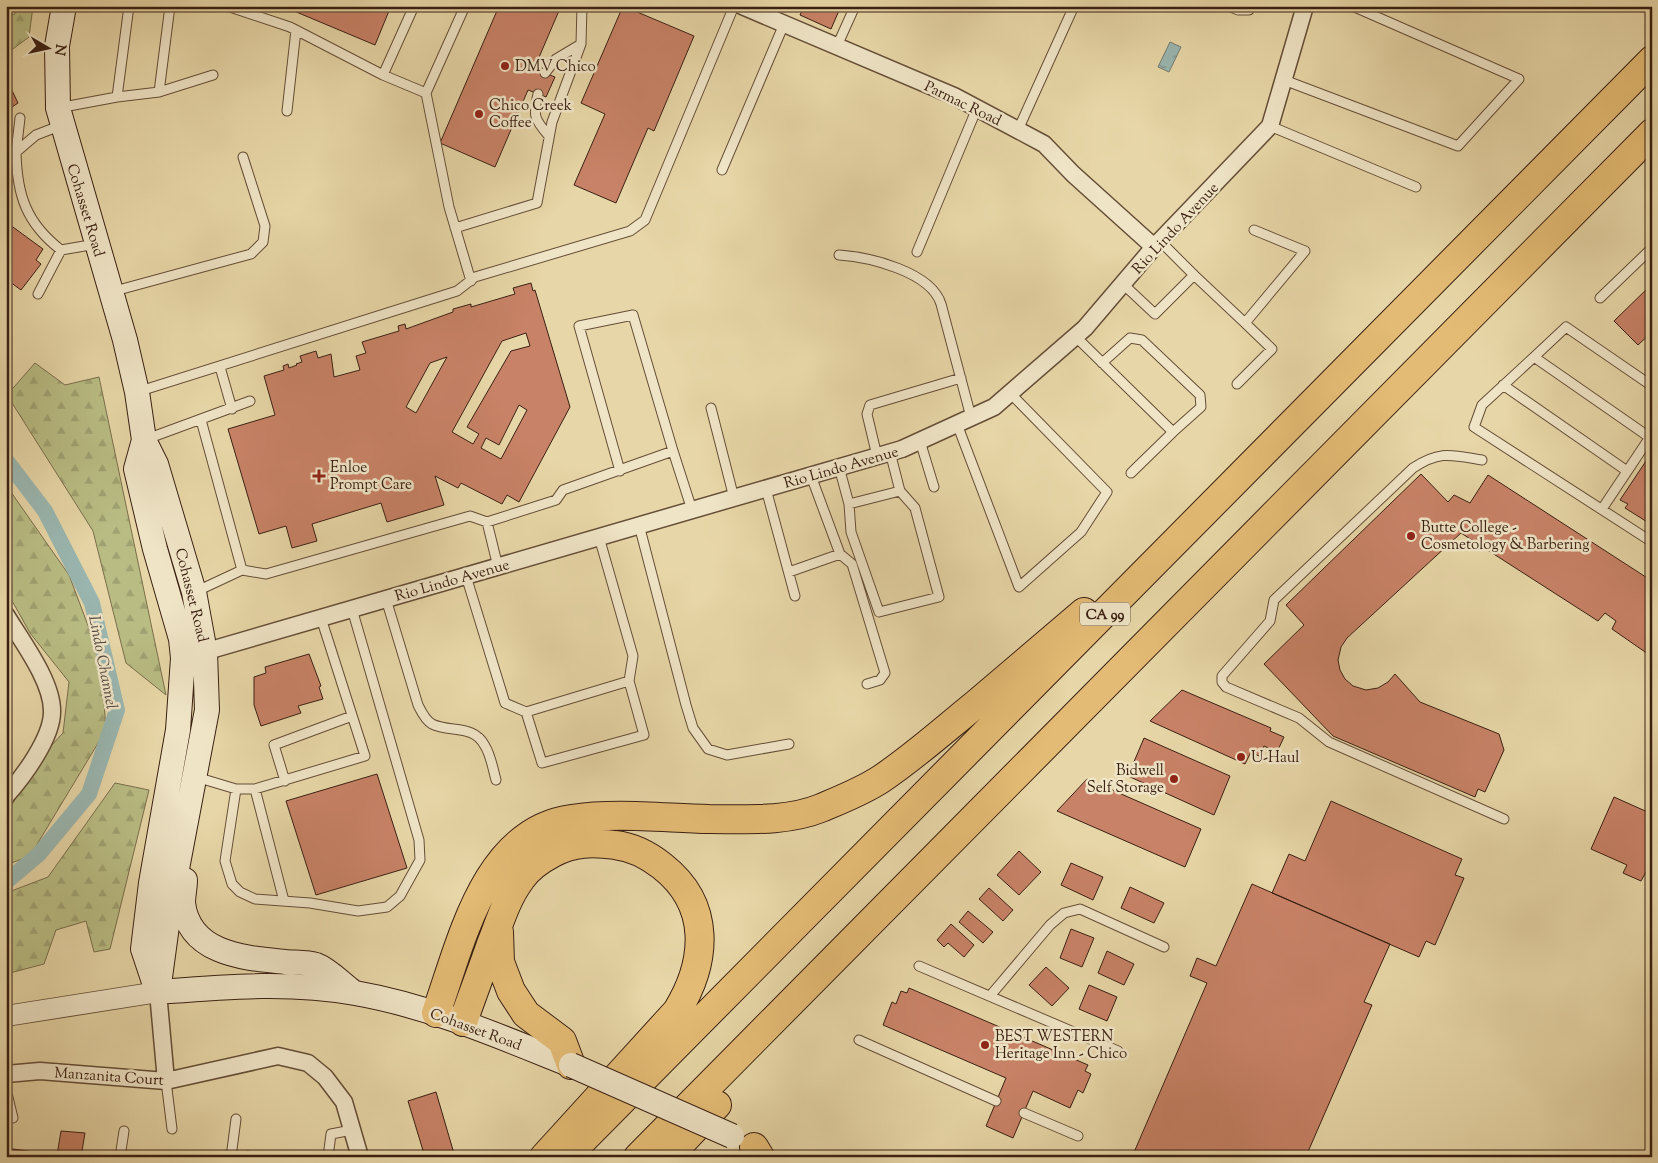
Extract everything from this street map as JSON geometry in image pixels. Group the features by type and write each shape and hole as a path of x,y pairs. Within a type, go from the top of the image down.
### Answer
{"highway":[{"name":"CA 99","path":"566,1157 1647,64"},
{"path":"638,1157 1652,133"},
{"path":"436,1013 470,916 488,876 511,849 539,828 570,819 604,816 736,819 779,817 819,809 879,780 924,747 1102,598 1129,589"},
{"path":"463,1022 506,904 516,887 536,862 563,848 593,842 625,846 650,856 673,874 685,890 698,919 700,934 698,964 694,978 677,1011 544,1157"},
{"path":"668,1157 854,957 885,909"},
{"path":"498,926 500,962 511,991 526,1014 562,1041 571,1065"}],"main road":[{"name":"Cohasset Road","path":"64,6 57,46 56,81 60,117 111,292 137,392 144,440 156,464 194,592 194,655 178,730 151,883 143,949 158,992"},
{"name":"Cohasset Road","path":"144,440 136,469 152,540 181,640 194,655 207,710 196,777 169,911 158,992"},
{"path":"185,824 188,851 183,903 188,921 198,935 212,947 228,954 316,965 354,993"},
{"name":"Cohasset Road","path":"158,992 248,985 293,986 354,993 436,1013 571,1065 755,1149"}],"street":[{"name":"Parmac Road","path":"742,6 954,96 1044,144 1073,174 1157,244"},
{"name":"Rio Lindo Avenue","path":"194,655 839,468 920,441 994,407 1075,336 1157,244 1270,126 1305,6"},
{"path":"6,615 45,684 52,712 50,726 30,765 6,796"},
{"path":"6,1016 158,992 166,1081"},
{"name":"Manzanita Court","path":"6,1074 40,1071 166,1081 278,1056 308,1063 325,1077 344,1102 360,1157"}],"lane":[{"path":"116,97 129,6"},
{"path":"159,92 170,6"},
{"path":"227,6 296,30 383,75 426,93"},
{"path":"383,75 414,6"},
{"path":"464,6 426,93 455,228 471,280"},
{"path":"455,228 537,203 552,122 581,44 582,6"},
{"path":"137,392 457,291 471,280 630,230 646,220 734,6"},
{"path":"837,46 855,6"},
{"path":"1018,130 1074,6"},
{"path":"1228,6 1238,10 1249,10 1251,6"},
{"path":"1284,80 1458,146 1519,80 1352,6"},
{"path":"722,170 784,24"},
{"path":"287,111 296,30"},
{"path":"545,73 556,59 581,44"},
{"path":"16,152 60,117 116,97 159,92 213,75"},
{"path":"538,94 534,112 536,121 549,136"},
{"path":"917,252 977,108"},
{"path":"20,118 16,152 17,173 24,208 45,238 61,250 96,244"},
{"path":"1270,126 1416,187"},
{"path":"111,292 251,254 263,242 265,226 242,157"},
{"path":"1245,323 1304,251 1254,230"},
{"path":"1157,244 1194,275 1272,349 1238,384"},
{"path":"1600,298 1652,248"},
{"path":"38,294 61,250"},
{"path":"840,255 865,257 890,265 935,290 961,378 964,421 1019,587 1082,532 1107,492 1010,393"},
{"path":"1123,284 1154,314 1194,275"},
{"path":"620,471 579,326 633,315 672,451 692,510"},
{"path":"1652,386 1566,327 1482,404 1474,426 1652,542"},
{"path":"1075,336 1173,432"},
{"path":"1102,362 1130,338 1142,340 1200,395 1201,407 1131,473"},
{"path":"1534,358 1651,438 1602,510"},
{"path":"220,367 232,409"},
{"path":"839,468 849,504 851,532 879,612 939,597 915,508 900,491 867,414 870,405 961,378"},
{"path":"1503,385 1627,471"},
{"path":"144,440 250,401"},
{"path":"712,408 734,498"},
{"path":"201,420 242,570"},
{"path":"920,441 934,487"},
{"path":"194,592 242,570 266,574 470,516 487,522 556,500 564,490 672,451"},
{"path":"1482,460 1446,454 1428,458 1413,468 1274,600 1270,621 1222,676 1222,682 1226,687 1299,718 1329,742 1504,819"},
{"path":"811,476 840,554 852,564 885,673 880,680 867,684"},
{"path":"766,489 795,596"},
{"path":"849,504 900,491"},
{"path":"487,522 498,567"},
{"path":"639,525 693,728 708,749 727,755 789,744"},
{"path":"526,712 542,763 644,735 628,681 633,656 599,537"},
{"path":"789,572 840,554"},
{"path":"466,576 505,703 526,712 628,681"},
{"path":"857,580 867,576"},
{"path":"386,599 418,705 424,716 431,724 464,729 476,736 485,745 496,780"},
{"path":"236,789 225,861 232,884 240,892 255,899 358,911 387,907 400,896 420,860 419,840 352,609"},
{"path":"196,777 236,789 254,790 365,756 322,618"},
{"path":"284,780 274,745 352,716"},
{"path":"254,790 284,901"},
{"path":"990,996 1050,925 1064,913 1080,909 1164,947"},
{"path":"919,966 1118,1051"},
{"path":"858,1040 996,1101"},
{"path":"166,1081 172,1129"},
{"path":"6,1089 13,1118"},
{"path":"1024,1112 1078,1136"},
{"path":"231,1157 236,1119"},
{"path":"328,1157 331,1134 352,1130"},
{"path":"120,1157 124,1132"}],"green space":[{"path":"17,6 33,6 29,37 6,54 6,16 15,14"},
{"path":"35,363 65,385 99,377 166,695 126,663 93,531 7,395"},
{"path":"6,485 69,575 101,660 106,730 30,856 6,865 6,815 38,760 63,733 69,682 30,633 6,590"},
{"path":"115,783 149,790 110,949 94,952 86,921 56,930 44,964 6,974 6,893 48,877"}],"water":[{"path":"1170,42 1181,47 1169,72 1158,67"}],"building":[{"path":"282,6 391,6 375,45"},
{"path":"499,6 561,6 534,69 555,77 546,97 528,90 495,167 440,143"},
{"path":"623,6 694,36 654,131 648,128 616,203 574,185 605,114 581,103"},
{"path":"804,6 841,6 831,29 800,15"},
{"path":"6,78 18,103 6,111"},
{"path":"6,222 43,249 36,260 41,264 21,290 6,279"},
{"path":"531,283 533,291 535,290 570,407 519,502 507,495 502,504 461,483 458,488 435,476 444,505 387,522 381,503 312,524 317,541 292,548 286,526 259,534 228,429 275,415 264,376 284,370 283,366 288,364 289,368 297,365 302,362 300,356 316,351 318,358 331,354 334,377 360,370 356,356 366,353 362,342 399,331 398,326 405,324 406,329 453,312 453,309 471,304 471,307 515,294 513,288","holes":["526,333 530,346 511,351 467,427 479,434 473,444 452,432 502,341","447,357 416,413 406,407 430,363","519,405 527,410 501,459 481,448 486,438 499,445"]},
{"path":"1652,284 1652,332 1638,345 1614,321"},
{"path":"1648,458 1652,460 1652,525 1625,508 1628,504 1620,500"},
{"path":"1421,474 1448,502 1454,495 1470,503 1488,475 1652,581 1652,648 1648,654 1612,629 1616,621 1605,613 1598,621 1461,533 1347,638 1341,647 1338,660 1340,670 1345,679 1353,686 1366,690 1378,688 1388,682 1395,674 1420,702 1499,734 1504,750 1485,792 1478,789 1475,797 1333,736 1264,664 1304,625 1286,605"},
{"path":"309,654 321,686 319,687 323,699 298,706 301,713 261,726 254,705 254,677 266,673 265,667"},
{"path":"1182,690 1271,728 1270,731 1284,737 1277,752 1264,746 1259,756 1251,752 1245,764 1150,721"},
{"path":"1144,738 1230,776 1214,815 1128,776"},
{"path":"377,774 407,868 316,895 286,801"},
{"path":"1087,779 1201,829 1185,867 1057,811"},
{"path":"1614,797 1652,814 1652,875 1646,872 1641,881 1623,873 1627,865 1591,849"},
{"path":"1331,801 1462,859 1455,875 1464,878 1435,945 1426,941 1419,957 1272,893 1289,854 1305,861"},
{"path":"1019,851 1041,872 1019,895 997,875"},
{"path":"1071,863 1103,877 1093,900 1061,885"},
{"path":"1252,884 1390,944 1364,1002 1372,1005 1307,1154 1299,1151 1296,1157 1132,1157 1207,983 1190,976 1197,958 1216,966"},
{"path":"1130,887 1164,903 1154,923 1121,908"},
{"path":"989,888 1013,910 1003,921 979,899"},
{"path":"968,911 993,932 983,943 959,922"},
{"path":"951,924 974,945 964,957 948,943 944,947 937,940"},
{"path":"1071,929 1094,938 1082,967 1060,958"},
{"path":"1107,951 1134,964 1124,985 1098,973"},
{"path":"1046,967 1069,988 1052,1006 1029,985"},
{"path":"1089,985 1117,997 1107,1021 1079,1009"},
{"name":"BEST WESTERN Heritage Inn - Chico","path":"909,988 1088,1065 1085,1071 1091,1074 1083,1093 1078,1090 1070,1108 1033,1091 1013,1138 986,1126 1006,1078 883,1025 892,1002 896,1004 901,991 907,993"},
{"path":"436,1092 455,1157 425,1157 408,1101"},
{"path":"61,1131 85,1133 81,1157 6,1157 6,1148 57,1155"},
{"path":"247,1151 287,1157 246,1157"}],"waterway":[{"name":"Lindo Channel","path":"6,460 45,511 92,603 117,710 89,794 39,854 6,882"}],"place":[{"name":"DMV Chico","path":"505,66"},
{"name":"Chico Creek Coffee","path":"479,114"},
{"name":"Enloe Prompt Care","path":"319,476"},
{"name":"Butte College - Cosmetology & Barbering","path":"1411,536"},
{"name":"U-Haul","path":"1241,757"},
{"name":"Bidwell Self Storage","path":"1174,779"},
{"name":"BEST WESTERN Heritage Inn - Chico","path":"985,1045"}]}
